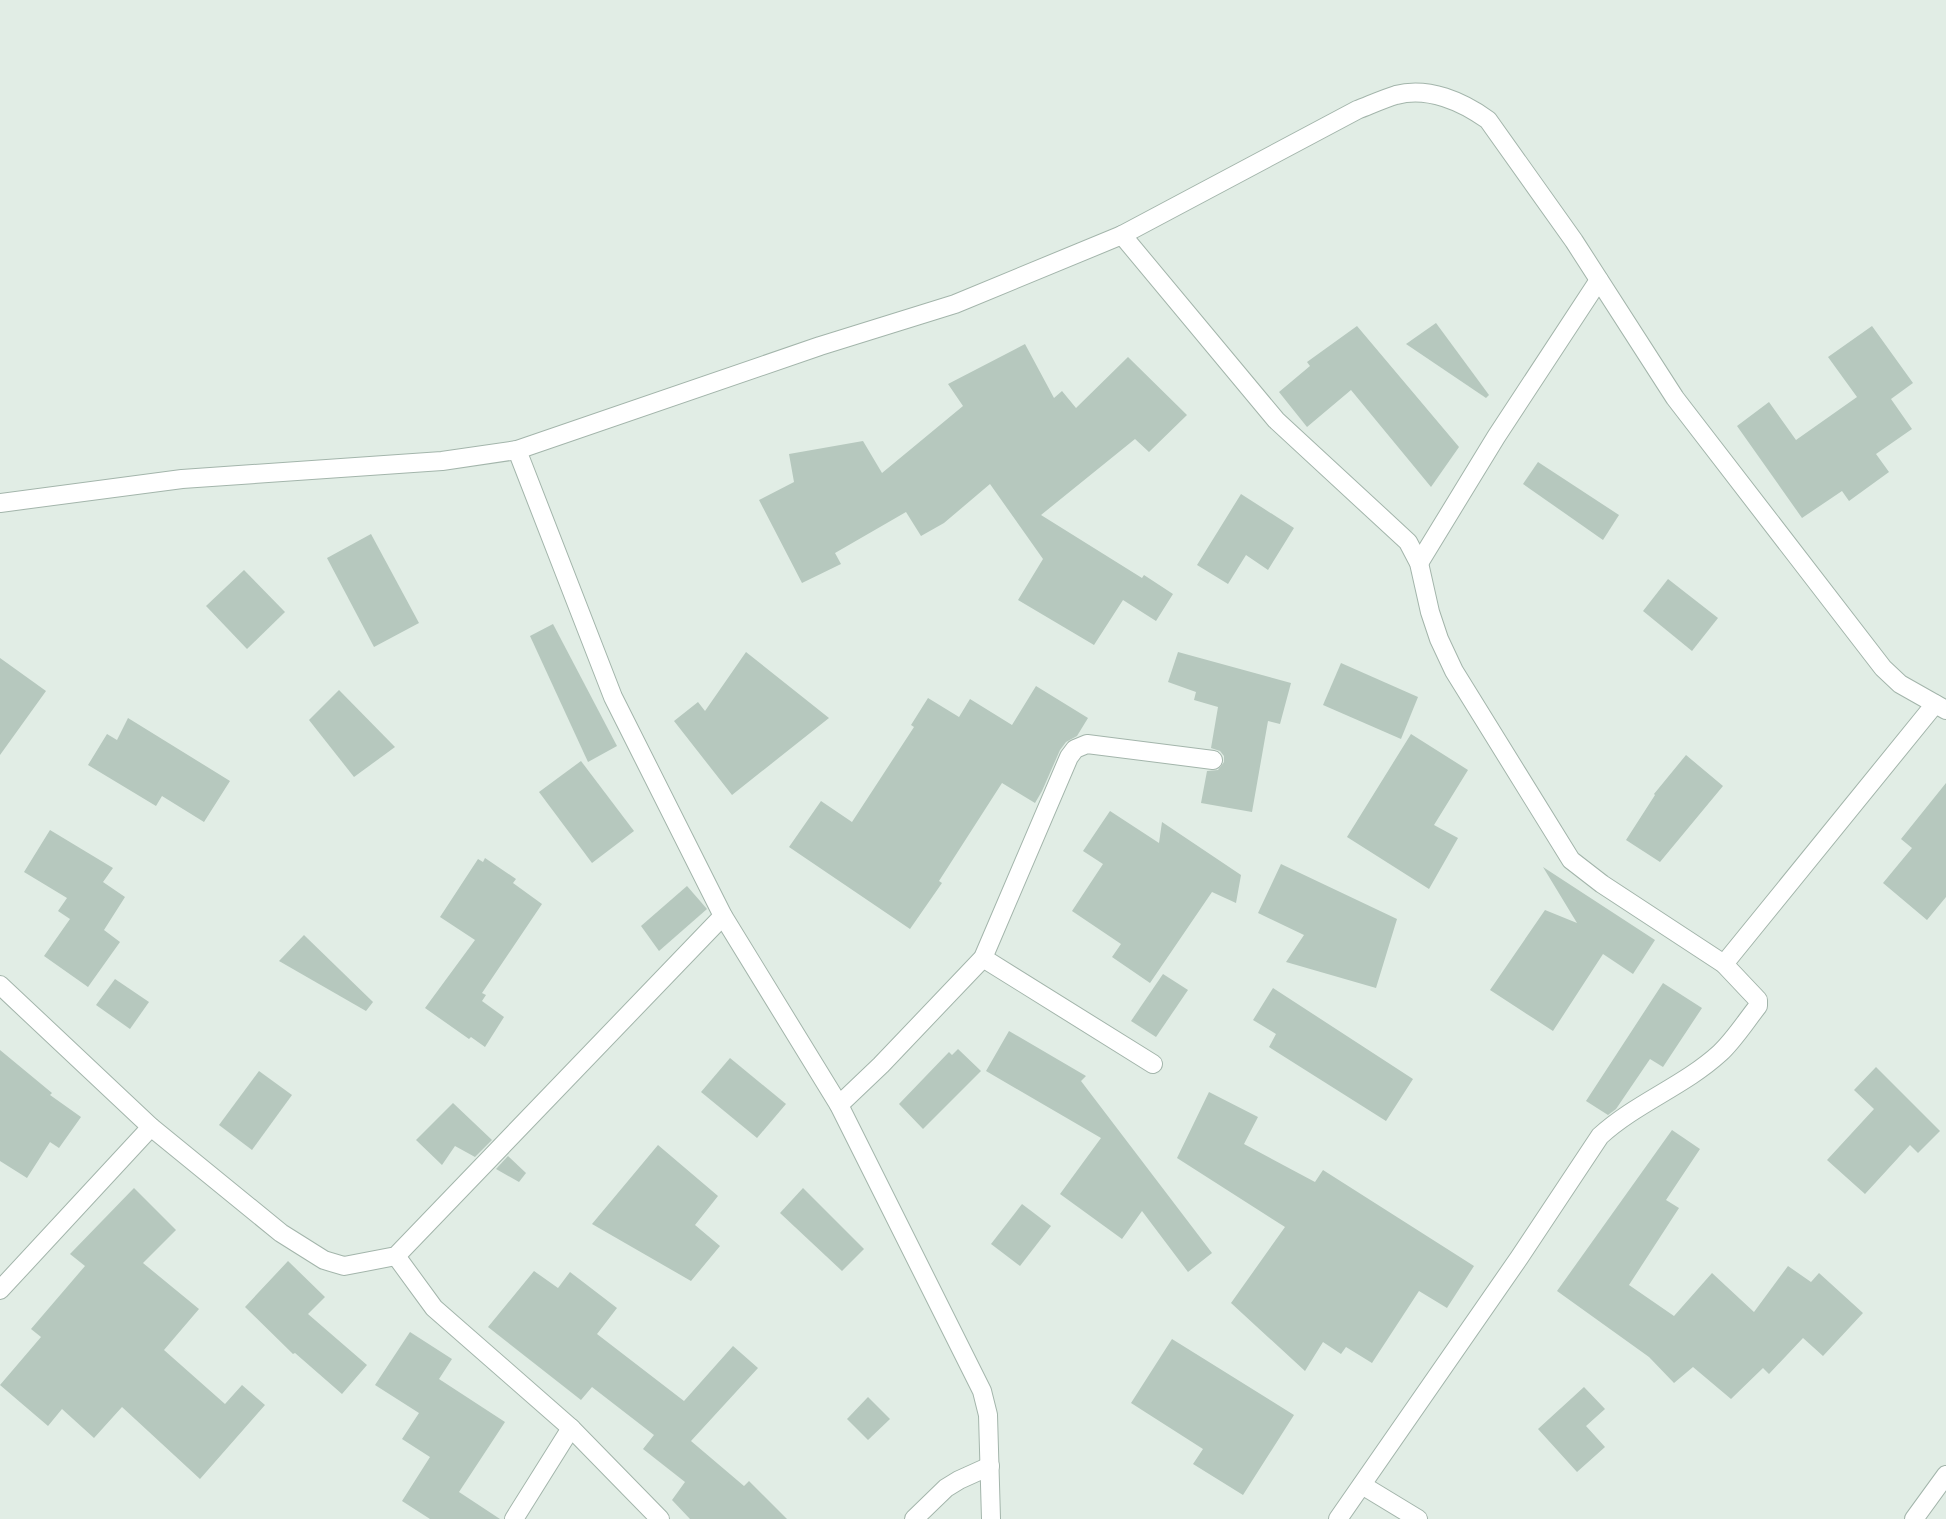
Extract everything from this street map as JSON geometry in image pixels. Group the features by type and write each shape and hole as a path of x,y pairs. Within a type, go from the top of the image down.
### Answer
{"street":[{"path":"0,503 182,479 442,461 517,450 820,346 955,304 1122,235 1357,110 1398,94 1419,93 1441,96 1468,106 1488,120 1574,241 1675,398 1883,668 1900,684 1940,707 1724,964"},
{"path":"1122,235 1276,420 1408,542 1419,563 1439,639 1454,671 1571,860 1602,884 1724,964 1758,1000 1758,1006 1720,1053 1687,1078 1615,1123 1600,1136 1338,1519"},
{"path":"1419,563 1496,437 1599,280"},
{"path":"517,450 613,697 723,916 839,1105 982,1391 988,1414 991,1519"},
{"path":"839,1105 881,1065 983,958 1064,768 1075,749 1087,744 1213,760"},
{"path":"2,992 152,1127 262,1220 324,1260 344,1266 396,1257 723,916"},
{"path":"983,958 1153,1064"},
{"path":"0,1290 152,1127"},
{"path":"396,1257 434,1308 571,1428 660,1519"},
{"path":"514,1519 571,1428"},
{"path":"914,1519 946,1488 990,1466"},
{"path":"1914,1519 1946,1475"},
{"path":"1362,1485 1418,1519"}],"building":[{"path":"1436,323 1489,395 1486,398 1406,344"},
{"path":"1357,326 1459,447 1431,487 1351,390 1307,427 1279,392 1310,366 1307,362"},
{"path":"1872,326 1913,383 1891,399 1912,429 1876,454 1889,472 1849,501 1842,491 1802,518 1737,426 1769,402 1796,440 1857,397 1828,357"},
{"path":"1025,344 1054,398 1062,391 1076,408 1128,357 1187,415 1149,452 1135,439 1041,515 1142,578 1144,575 1173,594 1156,621 1123,600 1094,645 1018,600 1043,559 990,484 944,523 921,536 906,512 835,553 841,564 802,583 759,500 794,482 789,454 863,441 882,473 963,406 948,384"},
{"path":"1538,462 1619,515 1603,540 1523,484"},
{"path":"1241,494 1294,528 1268,570 1246,555 1228,584 1197,565"},
{"path":"371,534 419,623 374,647 327,558"},
{"path":"244,570 285,612 247,649 206,606"},
{"path":"1668,579 1718,618 1692,651 1643,611"},
{"path":"553,624 617,746 588,762 530,636"},
{"path":"746,652 829,718 732,795 674,721 698,702 705,711"},
{"path":"1178,652 1291,683 1280,724 1268,721 1252,812 1201,803 1207,771 1218,770 1224,762 1224,756 1220,751 1211,748 1218,707 1194,700 1196,692 1168,682"},
{"path":"0,658 46,691 0,755"},
{"path":"1341,663 1418,697 1401,739 1323,705"},
{"path":"1036,686 1088,718 1077,736 1066,742 1060,750 1035,803 1002,783 939,881 942,883 910,929 789,847 821,801 852,822 914,727 911,725 928,698 959,717 970,699 1012,725"},
{"path":"339,690 395,747 354,777 309,720"},
{"path":"128,718 230,781 204,822 162,796 156,806 88,765 107,734 117,740"},
{"path":"1411,734 1468,770 1434,825 1458,838 1429,889 1347,837"},
{"path":"1686,755 1723,786 1660,862 1626,840 1654,794"},
{"path":"581,761 634,831 592,863 539,792"},
{"path":"1946,783 1946,897 1927,920 1883,883 1912,848 1901,839"},
{"path":"1110,811 1159,843 1162,822 1241,875 1236,903 1212,892 1150,983 1112,957 1121,944 1072,911 1103,864 1083,851"},
{"path":"50,830 113,868 103,882 125,897 104,930 120,942 88,987 44,956 70,919 58,911 67,898 24,872"},
{"path":"485,858 516,879 513,883 542,904 482,993 486,995 482,1001 504,1017 485,1047 471,1037 469,1039 425,1008 475,940 440,917 478,859 483,862"},
{"path":"1281,864 1397,919 1376,988 1286,962 1304,935 1258,913"},
{"path":"1543,867 1655,940 1633,974 1603,954 1553,1031 1490,990 1545,910 1577,923"},
{"path":"687,886 707,909 659,951 641,926"},
{"path":"304,935 373,1002 366,1011 279,961"},
{"path":"1163,974 1188,990 1156,1037 1131,1021"},
{"path":"115,979 149,1002 130,1029 96,1005"},
{"path":"1663,983 1702,1008 1663,1067 1650,1059 1616,1109 1608,1115 1586,1101"},
{"path":"1273,988 1413,1079 1386,1121 1269,1047 1276,1034 1253,1020"},
{"path":"1009,1031 1086,1076 1081,1081 1212,1253 1188,1272 1142,1211 1122,1239 1060,1194 1101,1138 986,1071"},
{"path":"958,1049 981,1071 923,1129 899,1104 949,1052 952,1055"},
{"path":"0,1050 52,1093 50,1095 81,1117 59,1148 50,1142 27,1178 0,1161"},
{"path":"730,1058 786,1104 757,1138 701,1092"},
{"path":"1876,1067 1940,1131 1918,1153 1910,1145 1865,1194 1827,1160 1874,1109 1854,1090"},
{"path":"259,1071 292,1095 252,1150 219,1125"},
{"path":"1209,1092 1258,1117 1244,1144 1315,1182 1323,1170 1474,1266 1447,1308 1419,1291 1372,1363 1346,1347 1341,1354 1323,1342 1305,1371 1231,1303 1285,1227 1177,1158"},
{"path":"453,1103 492,1140 475,1157 455,1146 442,1165 416,1140"},
{"path":"1672,1130 1700,1149 1666,1200 1679,1208 1629,1285 1674,1316 1712,1273 1754,1312 1788,1266 1811,1282 1819,1273 1863,1313 1823,1356 1803,1338 1769,1374 1763,1368 1731,1399 1693,1367 1674,1383 1649,1357 1557,1291"},
{"path":"658,1145 718,1196 695,1225 720,1246 691,1281 592,1224"},
{"path":"508,1156 526,1173 519,1182 496,1169"},
{"path":"134,1188 176,1230 143,1263 199,1309 164,1350 225,1404 242,1385 265,1405 200,1479 122,1407 94,1438 62,1409 48,1426 0,1385 41,1337 31,1329 85,1266 70,1254"},
{"path":"803,1188 864,1249 842,1271 780,1213"},
{"path":"1022,1204 1051,1226 1020,1266 991,1244"},
{"path":"288,1261 325,1297 308,1314 367,1365 342,1394 295,1353 293,1354 245,1307"},
{"path":"534,1271 558,1288 570,1272 617,1308 597,1334 684,1401 733,1346 758,1368 691,1441 744,1486 749,1481 787,1519 690,1519 672,1500 685,1482 643,1449 654,1435 592,1387 581,1400 488,1327"},
{"path":"410,1332 452,1359 439,1379 505,1422 459,1492 500,1519 430,1519 402,1501 430,1457 402,1439 419,1413 375,1385"},
{"path":"1172,1339 1294,1415 1243,1495 1193,1464 1203,1449 1131,1403"},
{"path":"1584,1387 1605,1409 1586,1426 1605,1447 1577,1472 1538,1429"},
{"path":"868,1397 890,1419 868,1440 847,1419"}]}
